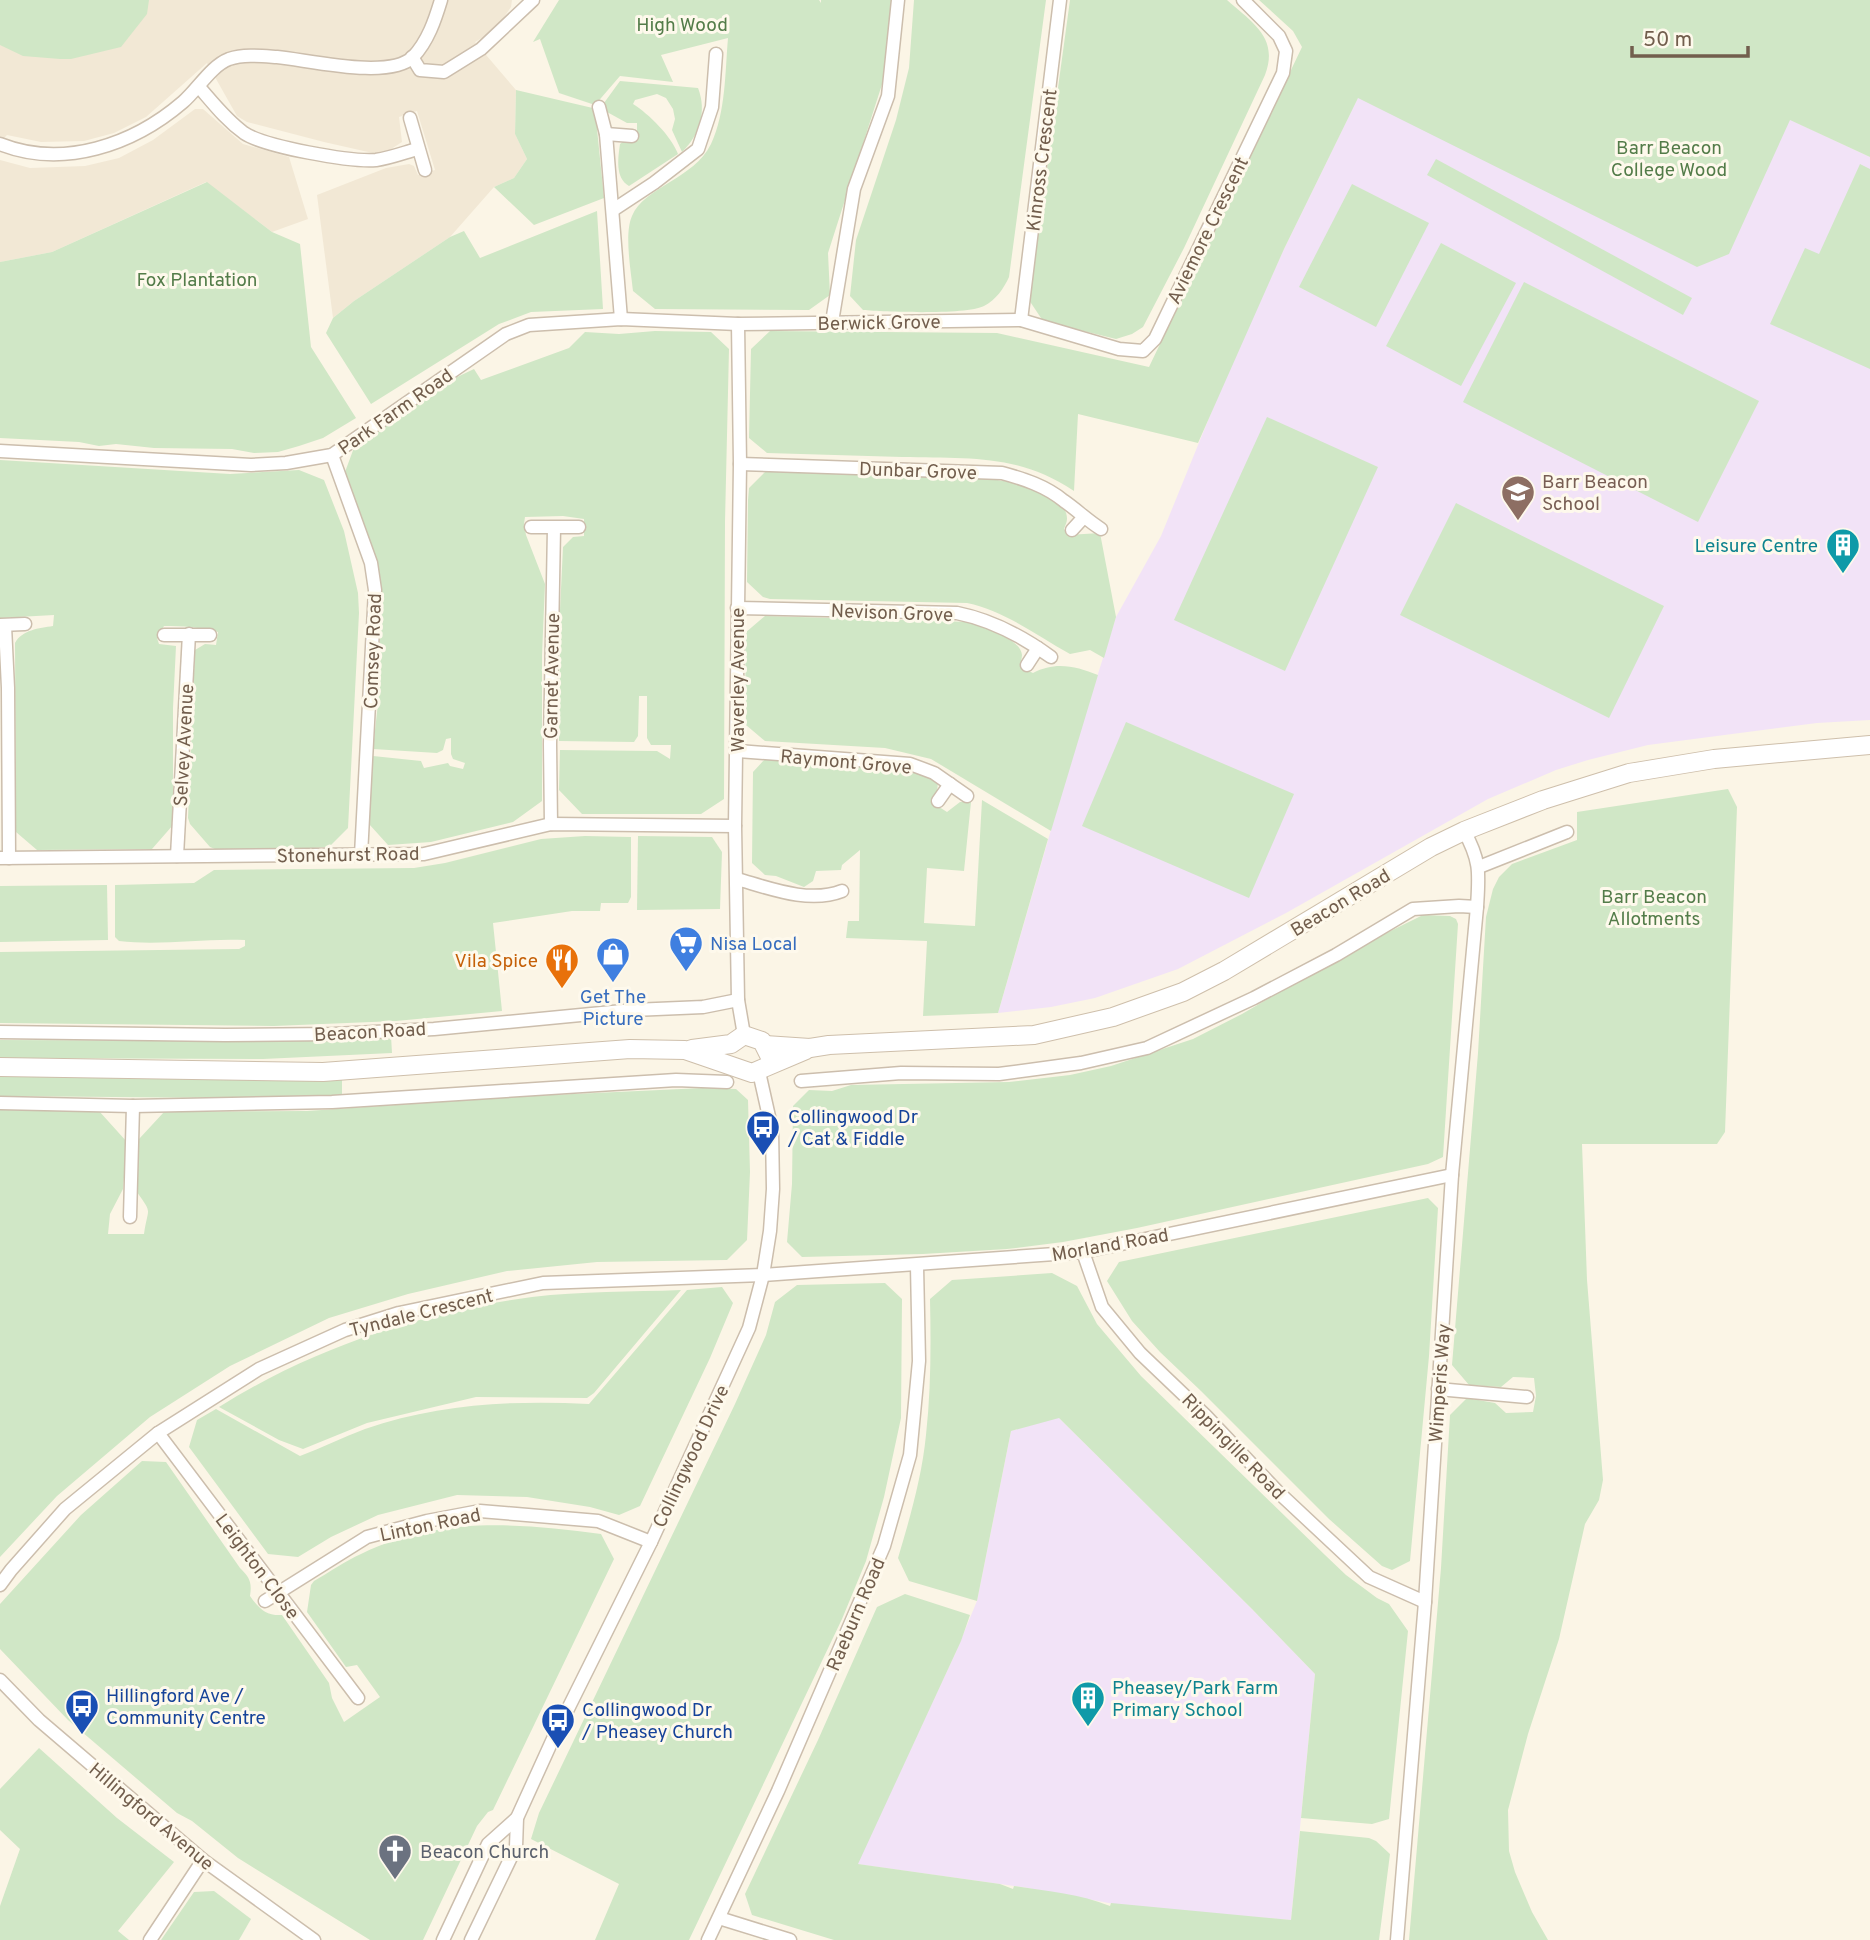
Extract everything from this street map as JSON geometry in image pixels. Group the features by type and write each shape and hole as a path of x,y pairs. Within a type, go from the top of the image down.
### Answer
{"main road":[{"name":"Beacon Road","path":"0,1067 323,1072 630,1049 685,1050 738,1039 758,1039 765,1045 810,1048 1034,1035 1113,1017 1183,992 1224,971 1431,847 1464,831 1584,785 1629,772 1714,759 1870,744"},
{"path":"731,1074 728,1052 738,1039"},
{"path":"762,1070 770,1060 765,1045"},
{"name":"Beacon Road","path":"685,1050 731,1074 762,1070 810,1048"}],"street":[{"path":"0,144 16,150 53,154 84,152 134,136 167,115 199,87 215,68 240,56 382,68 403,63 412,57 432,28 441,0"},
{"path":"412,57 420,70 444,72 481,49 533,0"},
{"path":"832,322 855,189 888,96 898,0"},
{"name":"Kinross Crescent","path":"1021,320 1060,0"},
{"name":"Aviemore Crescent","path":"1021,320 1119,349 1143,351 1155,339 1283,73 1286,51 1279,36 1243,0"},
{"path":"613,210 698,149 712,107 716,54"},
{"path":"698,79 712,80"},
{"path":"199,87 228,119 247,135 267,142 350,159 384,159 417,149"},
{"path":"599,107 606,134 621,319"},
{"path":"410,118 425,170"},
{"path":"606,134 632,136"},
{"name":"Park Farm Road","path":"0,451 251,466 286,463 332,454 506,334 529,325 621,319 738,324"},
{"name":"Berwick Grove","path":"738,324 1021,320"},
{"name":"Waverley Avenue","path":"738,324 740,464 735,826 738,1039"},
{"name":"Comsey Road","path":"332,454 371,564 375,590 361,855"},
{"name":"Dunbar Grove","path":"740,464 1002,473 1033,481 1063,499 1083,517 1101,528"},
{"path":"1072,530 1083,517"},
{"path":"531,527 579,527"},
{"name":"Garnet Avenue","path":"551,824 554,528"},
{"name":"Nevison Grove","path":"737,608 957,613 977,617 1004,628 1051,657"},
{"path":"4,858 8,688 3,625 25,624"},
{"name":"Selvey Avenue","path":"177,856 189,634"},
{"path":"164,635 210,635"},
{"path":"1027,665 1038,649"},
{"name":"Raymont Grove","path":"738,751 910,764 934,773 967,796"},
{"path":"938,802 950,784"},
{"name":"Stonehurst Road","path":"4,858 424,854 551,824 735,826"},
{"name":"Wimperis Way","path":"1397,1940 1425,1602 1452,1175 1477,907 1479,867 1473,846 1464,831"},
{"path":"1479,867 1567,832"},
{"path":"737,879 805,895 829,896 842,891"},
{"path":"801,1081 900,1069 999,1074 1081,1063 1147,1048 1266,992 1336,955 1413,909 1477,907"},
{"name":"Beacon Road","path":"0,1032 334,1034 633,1010 703,1007 738,1000"},
{"name":"Collingwood Drive","path":"471,1940 516,1847 517,1818 552,1741 651,1542 749,1328 770,1231 772,1130 762,1070"},
{"name":"Beacon Road","path":"0,1103 132,1106 320,1102 676,1080 731,1074"},
{"path":"130,1217 132,1106"},
{"name":"Morland Road","path":"762,1275 917,1266 1083,1252 1452,1175"},
{"name":"Rippingille Road","path":"1083,1252 1102,1307 1140,1353 1206,1416 1277,1491 1369,1577 1425,1602"},
{"name":"Raeburn Road","path":"708,1940 778,1791 884,1546 910,1455 919,1361 917,1266"},
{"name":"Tyndale Crescent","path":"0,1585 65,1509 158,1433 258,1369 345,1330 399,1313 543,1283 762,1275"},
{"path":"1438,1389 1527,1397"},
{"name":"Leighton Close","path":"158,1433 358,1698"},
{"name":"Linton Road","path":"265,1601 367,1537 427,1521 480,1511 598,1521 651,1542"},
{"name":"Hillingford Avenue","path":"0,1680 39,1720 202,1860 314,1940"},
{"name":"Collingwood Drive","path":"443,1940 488,1843 517,1818"},
{"path":"150,1940 202,1860"},
{"path":"719,1918 790,1940"}],"shaded area":[{"path":"0,0 512,0 511,7 495,30 475,42 516,90 515,134 527,159 514,178 494,187 450,237 333,318 317,195 386,168 409,164 414,166 418,175 435,170 417,111 399,117 402,142 385,153 377,154 324,142 247,122 237,116 207,63 146,117 114,133 84,141 41,142 7,135 0,142"},
{"name":"Barr Beacon School","path":"1631,45 1870,157 1870,720 1817,723 1648,745 1556,770 1488,799 1286,913 1178,969 1095,998 1051,1007 998,1013 1077,740 1116,617 1161,536 1231,364 1372,69"},
{"path":"195,109 203,109 243,144 289,157 308,219 272,232 206,182 52,252 0,262 0,160 30,168 85,166 119,158 153,140"},
{"path":"1059,1418 1315,1674 1291,1920 1125,1906 1022,1887 857,1864 977,1601 1011,1431"}],"green space":[{"path":"0,0 149,0 147,14 121,47 71,59 60,59 23,56 0,45"},
{"name":"High Wood","path":"559,0 819,0 821,3 821,0 891,0 885,75 828,253 830,295 809,310 655,309 633,291 628,242 632,216 647,197 693,166 711,144 720,119 728,38 661,55 673,82 620,76 595,105 559,93 540,39 533,42"},
{"path":"914,0 1046,0 1009,277 992,300 975,309 925,312 863,310 850,296 856,240 896,120 909,68"},
{"path":"1070,0 1227,0 1261,32 1269,51 1265,75 1184,248 1143,327 1116,339 1043,321 1029,300"},
{"name":"Barr Beacon College Wood","path":"1259,0 1870,0 1870,157 1790,120 1729,254 1697,267 1358,98 1284,249 1198,443 1078,414 1074,491 1032,470 991,460 767,453 749,438 751,349 770,331 997,333 1149,367 1302,47 1293,31"},
{"path":"620,81 698,88 702,105 697,130 682,152 672,130 675,119 673,109 666,98 657,94 635,100 633,104 659,126 678,154 629,186 619,173 619,149 620,144 637,134 637,123 627,123 607,112 604,103"},
{"path":"516,90 597,109 604,198 534,225 494,187 514,178 527,159 515,134"},
{"path":"1436,159 1692,298 1683,315 1427,175"},
{"path":"1860,164 1870,169 1870,369 1770,324 1805,248 1819,254"},
{"name":"Fox Plantation","path":"207,182 272,232 300,244 311,347 356,418 323,438 278,452 254,453 232,449 154,448 116,444 99,446 79,442 0,438 0,262 52,252"},
{"path":"1352,184 1429,223 1376,327 1299,287"},
{"path":"597,211 603,309 531,312 499,324 371,404 326,333 333,318 354,301 450,237 464,231 480,258"},
{"path":"1441,243 1516,283 1461,386 1386,346"},
{"path":"1524,282 1759,401 1698,522 1463,402"},
{"path":"655,331 711,332 729,349 724,799 701,814 582,814 559,790 560,750 657,751 670,759 671,745 651,745 647,738 647,696 639,696 638,736 634,742 559,741 563,547 573,537 584,536 584,519 563,516 525,517 526,535 545,584 542,801 513,822 431,842 388,845 369,824 373,756 421,761 424,768 448,763 463,769 465,763 453,759 451,738 446,739 443,750 437,753 373,749 378,703 380,584 345,472 355,445 453,379 474,369 481,380 569,348 585,332 619,334"},
{"path":"1267,417 1378,467 1285,671 1174,620"},
{"path":"0,460 230,474 299,470 324,480 344,531 358,593 359,613 348,828 329,847 281,850 215,849 210,847 190,824 188,818 195,650 205,644 216,645 218,632 178,626 164,626 157,638 159,644 176,646 173,825 152,849 37,850 16,832 15,643 26,632 53,626 54,615 0,618"},
{"path":"766,471 982,478 1018,484 1046,494 1064,510 1067,519 1064,529 1068,535 1100,533 1116,617 1104,658 1090,650 1070,654 1020,624 967,603 763,597 747,582 748,500 749,488"},
{"path":"1456,503 1664,606 1609,718 1400,615"},
{"path":"765,616 971,622 1009,639 1020,649 1020,667 1033,673 1049,667 1066,666 1098,675 1051,831 931,759 885,748 765,741 746,725 745,633"},
{"path":"1126,722 1294,794 1249,898 1082,826"},
{"path":"765,759 909,767 938,781 936,805 947,812 960,802 971,802 964,871 927,868 924,923 975,926 982,800 1048,839 998,1013 923,1016 927,941 846,938 848,921 859,921 860,850 842,865 841,870 816,871 813,881 804,887 776,876 765,875 752,863 753,772"},
{"name":"Barr Beacon Allotments","path":"1728,789 1737,807 1725,1132 1717,1144 1582,1144 1587,1280 1603,1480 1599,1500 1585,1524 1559,1639 1528,1734 1508,1810 1509,1851 1515,1872 1532,1912 1548,1940 1409,1940 1441,1568 1450,1415 1467,1398 1495,1403 1506,1413 1533,1412 1536,1396 1534,1378 1513,1377 1501,1387 1469,1385 1452,1365 1478,1053 1486,917 1493,889 1499,877 1512,864 1577,840 1577,812"},
{"path":"638,836 712,837 722,852 720,909 637,910"},
{"path":"631,837 631,897 628,903 601,903 600,911 572,911 493,923 502,1011 396,1021 274,1026 0,1023 0,952 239,949 245,946 245,940 150,943 119,941 115,937 115,885 194,883 214,870 414,868 541,839"},
{"path":"107,885 108,940 0,942 0,886"},
{"path":"1423,915 1450,916 1456,919 1458,924 1443,1157 1428,1164 1063,1242 1007,1249 923,1254 802,1257 787,1242 792,1184 793,1106 809,1090 832,1091 851,1085 1009,1082 1070,1075 1111,1066 1193,1039 1242,1014 1348,952"},
{"path":"391,1036 392,1053 263,1059 0,1058 0,1040 283,1041"},
{"path":"0,1074 342,1074 342,1095 227,1098 0,1096"},
{"path":"703,1088 736,1089 748,1100 750,1172 747,1240 727,1260 597,1262 507,1271 408,1294 329,1318 230,1366 150,1417 57,1496 0,1557 0,1110 99,1111 127,1142 123,1189 110,1214 108,1234 144,1234 148,1211 137,1192 139,1139 164,1112 307,1111"},
{"path":"1428,1198 1438,1208 1429,1356 1410,1561 1392,1570 1382,1566 1329,1519 1160,1352 1132,1321 1107,1281 1119,1262"},
{"path":"1052,1273 1077,1286 1097,1324 1141,1376 1346,1575 1389,1604 1408,1631 1389,1819 1372,1824 1301,1818 1315,1674 1059,1418 1011,1431 977,1601 909,1581 898,1558 915,1497 928,1418 930,1299 952,1280"},
{"path":"885,1283 902,1299 901,1418 884,1497 866,1561 842,1619 689,1940 595,1940 619,1884 531,1839 539,1813 735,1404 766,1335 775,1302 797,1285"},
{"path":"722,1287 733,1303 710,1358 640,1506 619,1515 590,1507 527,1497 457,1495 378,1515 331,1537 298,1557 268,1554 189,1447 197,1420 216,1409 300,1456 365,1429 420,1414 504,1404 589,1404 687,1290"},
{"path":"681,1290 587,1398 476,1397 367,1423 303,1449 279,1440 219,1407 292,1367 330,1350 450,1312 550,1295"},
{"path":"142,1461 166,1462 248,1578 253,1601 268,1613 282,1615 329,1683 332,1698 344,1722 380,1697 357,1665 346,1667 307,1612 314,1581 355,1557 390,1542 449,1528 509,1525 601,1534 614,1559 493,1810 488,1812 477,1826 423,1940 370,1940 238,1858 192,1821 177,1813 68,1720 0,1649 0,1604 81,1515"},
{"path":"905,1594 970,1615 961,1641 858,1864 1000,1884 1013,1889 1014,1886 1063,1893 1110,1906 1111,1903 1291,1920 1300,1831 1369,1838 1390,1854 1379,1940 834,1940 752,1915 745,1894 877,1607"},
{"path":"39,1748 117,1818 174,1862 118,1931 129,1940 0,1940 0,1906 20,1849 0,1830 0,1789"},
{"path":"214,1891 251,1919 239,1940 161,1940 194,1892"}],"place":[{"name":"Barr Beacon School","path":"1518,522"},
{"name":"Leisure Centre","path":"1843,575"},
{"name":"Nisa Local","path":"686,973"},
{"name":"Get The Picture","path":"613,984"},
{"name":"Vila Spice","path":"562,990"},
{"name":"Collingwood Dr / Cat & Fiddle","path":"763,1157"},
{"name":"Pheasey/Park Farm Primary School","path":"1088,1728"},
{"name":"Hillingford Ave / Community Centre","path":"82,1736"},
{"name":"Collingwood Dr / Pheasey Church","path":"558,1750"},
{"name":"Beacon Church","path":"395,1881"}]}
